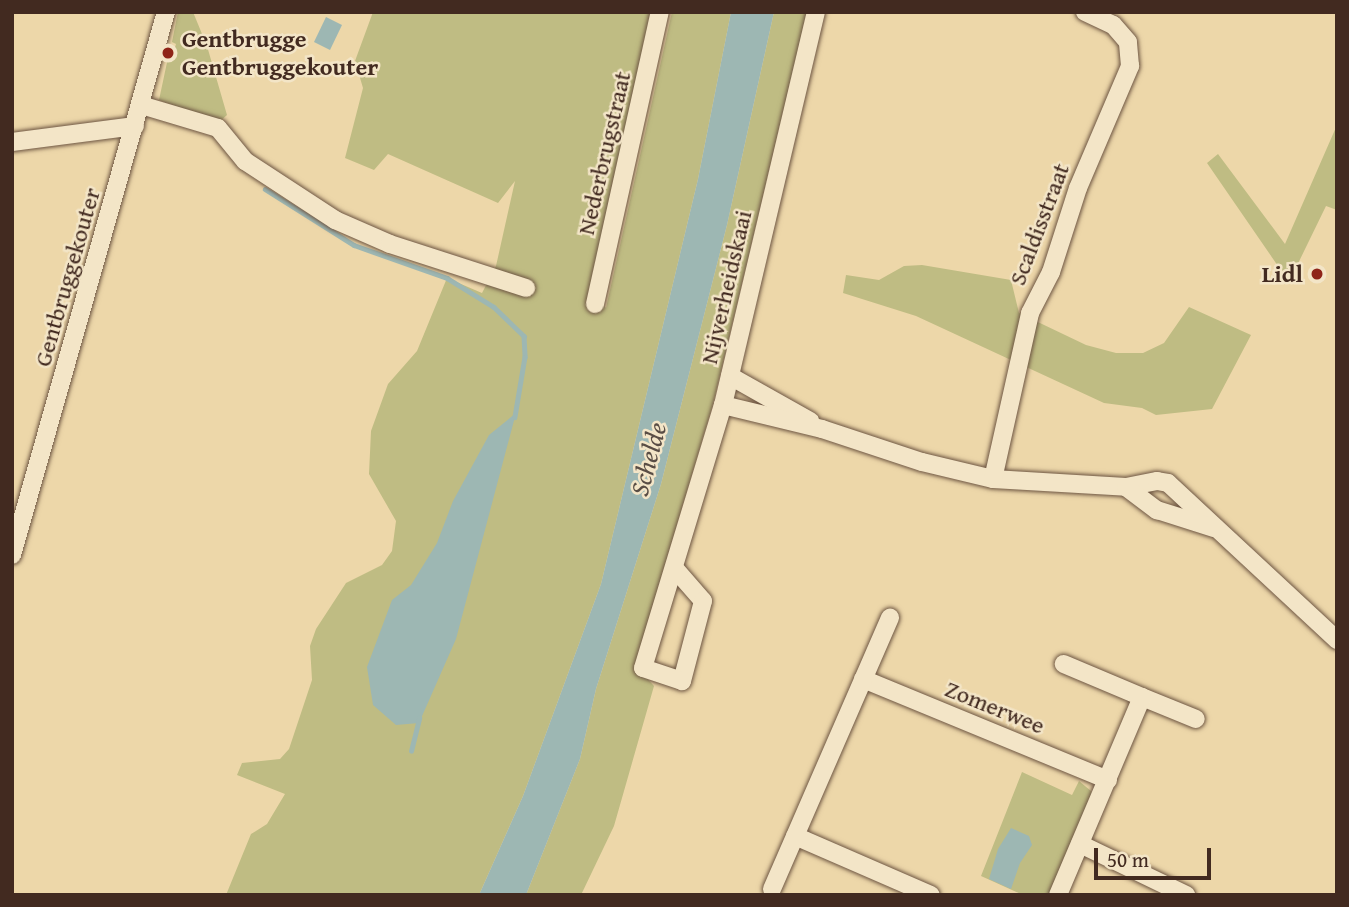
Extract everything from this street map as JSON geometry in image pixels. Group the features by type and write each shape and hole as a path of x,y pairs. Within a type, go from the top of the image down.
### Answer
{"street":[{"name":"Gentbruggekouter","path":"12,555 166,12"},
{"name":"Nederbrugstraat","path":"595,304 660,12"},
{"name":"Nijverheidskaai","path":"676,570 703,601 682,681 643,668 676,570 723,405 816,12"},
{"name":"Scaldisstraat","path":"993,479 1030,313 1059,251 1078,188 1130,66 1128,42 1113,25 1085,12"},
{"path":"141,105 218,128 245,161 335,220 390,244 526,288"},
{"path":"12,142 135,126"},
{"path":"730,376 822,429"},
{"path":"723,405 822,429 922,462 993,479 1126,487 1157,481 1168,484 1337,640"},
{"path":"1126,487 1157,510 1218,529"},
{"path":"772,889 890,617"},
{"path":"1064,664 1196,719"},
{"name":"Zomerwee","path":"863,679 1108,780"},
{"path":"1058,895 1142,697"},
{"path":"794,836 931,895"},
{"path":"1080,844 1186,895"}],"shaded area":[{"path":"178,12 193,12 207,46 227,115 218,123 159,100 169,53 173,54 176,44 172,42"},
{"path":"373,12 653,12 592,290 606,308 672,12 731,12 698,179 601,584 523,796 479,895 226,895 251,834 267,824 285,794 237,775 242,763 280,759 289,749 312,680 310,646 316,629 346,583 382,565 392,551 396,521 369,474 371,431 388,384 417,351 447,278 482,293 496,266 515,181 498,203 388,154 374,170 345,158 363,88 355,61"},
{"path":"774,12 807,12 713,404 635,665 654,686 614,826 581,895 526,895 580,759 596,689 661,484 727,225"},
{"path":"1337,125 1337,210 1326,206 1289,282 1207,163 1218,154 1285,244"},
{"path":"922,265 1011,280 1019,313 1086,345 1116,353 1143,353 1164,343 1189,307 1251,335 1212,409 1156,415 1142,408 1104,403 916,316 843,293 846,275 879,280 904,266"},
{"path":"1022,772 1072,795 1079,781 1091,791 1092,801 1050,895 1023,895 981,876"}],"water":[{"name":"Schelde","path":"731,12 774,12 727,225 661,484 596,689 580,759 526,895 479,895 523,796 601,584 698,179"},
{"path":"326,17 342,25 330,50 314,42"},
{"path":"516,413 456,639 419,723 396,725 373,705 367,667 392,600 411,585 437,543 453,501 489,435"},
{"path":"1011,828 1029,836 1032,845 1020,863 1011,889 989,879 998,849"}],"waterway":[{"path":"265,189 354,245 447,278 494,307 524,336 525,357 515,417"},
{"path":"411,751 419,718"}],"place":[{"name":"Gentbrugge Gentbruggekouter","path":"168,53"},
{"name":"Lidl","path":"1317,274"}]}
